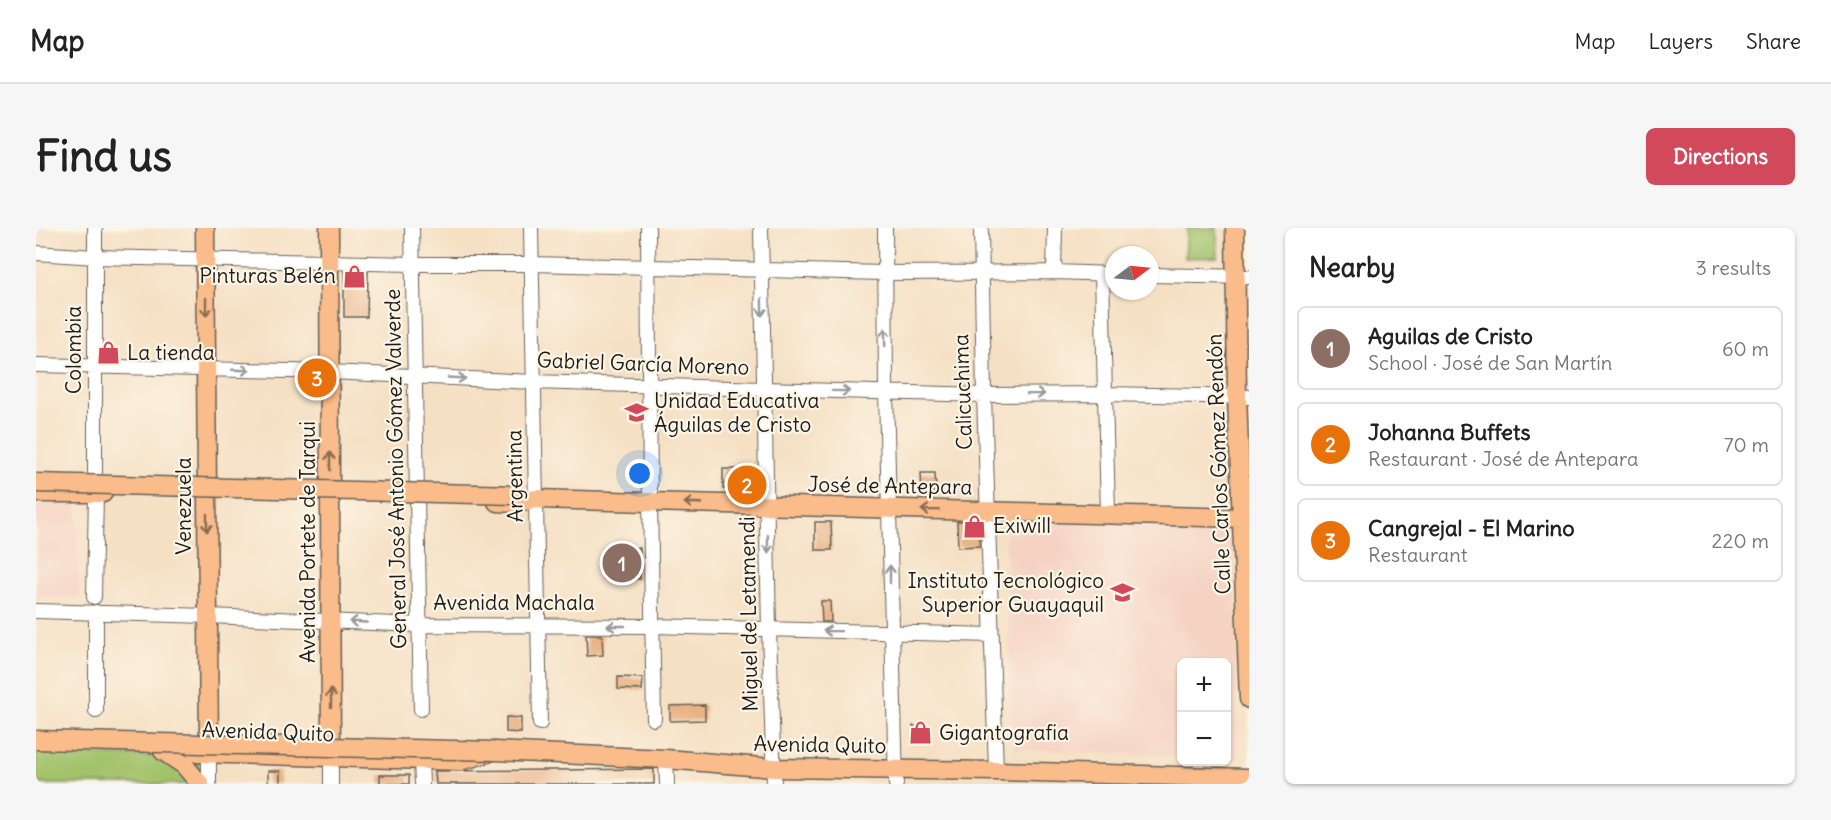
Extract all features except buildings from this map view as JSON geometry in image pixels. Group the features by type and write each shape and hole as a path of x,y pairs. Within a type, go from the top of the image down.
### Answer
{"main road":[{"name":"Venezuela","path":"205,228 209,753"},
{"name":"Avenida Portete de Tarqui","path":"329,228 331,756"},
{"name":"Calle Carlos Gómez Rendón","path":"1235,228 1242,277 1249,699"},
{"name":"José de Antepara","path":"36,483 516,495 536,499 1246,519"},
{"name":"José de Antepara","path":"36,493 516,503 536,499"},
{"name":"Avenida Quito","path":"36,740 497,751 666,759 774,776 895,777 996,771 1249,778"},
{"name":"Avenida Quito","path":"36,745 45,749 460,761 497,751"},
{"path":"163,751 184,765 201,784"}],"street":[{"name":"Colombia","path":"95,228 95,472"},
{"name":"General José Antonio Gómez Valverde","path":"412,228 421,709"},
{"name":"Argentina","path":"531,228 540,723"},
{"path":"648,228 654,718"},
{"name":"Miguel de Letamendi","path":"761,228 774,776"},
{"path":"885,228 886,392 895,777"},
{"name":"Calicuchima","path":"981,228 996,771"},
{"path":"1053,272 1055,228"},
{"path":"36,254 885,273 1105,274"},
{"path":"1159,275 1242,277"},
{"path":"1108,300 1108,514"},
{"name":"Gabriel García Moreno","path":"36,365 330,372 533,382 984,395 1106,394 1243,397"},
{"path":"94,597 96,493"},
{"name":"Avenida Machala","path":"36,611 420,625 653,626 992,635"},
{"path":"96,612 96,711"},
{"name":"Venezuela","path":"209,753 209,784"},
{"name":"Avenida Portete de Tarqui","path":"331,756 331,784"},
{"path":"666,759 667,784"},
{"path":"421,760 422,784"}],"shaded area":[{"path":"77,503 79,598 36,597 36,504"},
{"name":"Instituto Tecnológico Superior Guayaquil","path":"1005,521 1234,523 1238,758 1231,757 1231,658 1177,658 1177,756 1013,749"}],"green space":[{"path":"1187,228 1217,228 1218,257 1185,258"},
{"path":"36,753 199,757 199,784 36,784"}],"place":[{"name":"Pinturas Belén","path":"354,276"},
{"name":"La tienda","path":"109,353"},
{"name":"Cangrejal - El Marino","path":"317,378"},
{"name":"Unidad Educativa Águilas de Cristo","path":"636,413"},
{"name":"Johanna Buffets","path":"747,485"},
{"name":"Exiwill","path":"975,526"},
{"name":"Aguilas de Cristo","path":"622,563"},
{"name":"Instituto Tecnológico Superior Guayaquil","path":"1122,593"},
{"name":"Gigantografia","path":"921,733"}]}
